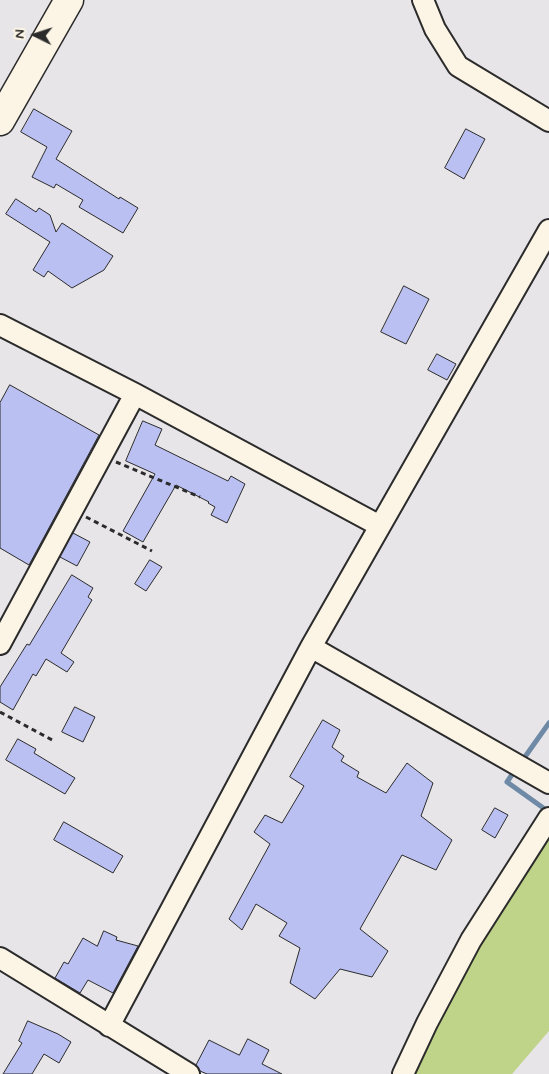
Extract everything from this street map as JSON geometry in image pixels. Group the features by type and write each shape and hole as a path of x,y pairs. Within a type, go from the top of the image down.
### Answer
{"highway":[{"path":"0,83 47,0"},
{"path":"0,121 69,0"}],"street":[{"path":"424,0 435,29 458,66 549,121"},
{"path":"109,1026 311,647 549,230"},
{"path":"0,325 135,394 380,526"},
{"path":"0,644 135,394"},
{"path":"311,647 549,783"},
{"path":"403,1074 427,1023 471,940 549,818"},
{"path":"0,958 189,1074"}],"path":[{"path":"101,456 200,497"},
{"path":"72,510 152,551"},
{"path":"0,712 54,741"}],"green space":[{"path":"549,838 549,1031 512,1074 412,1074 428,1039 485,932"}],"building":[{"path":"34,109 72,131 56,159 119,199 120,197 138,208 123,233 79,207 83,200 56,184 54,188 32,177 47,147 21,132"},
{"path":"466,129 485,139 464,179 445,168"},
{"path":"16,199 36,212 39,208 50,215 56,232 62,223 113,256 104,270 72,288 48,271 44,277 33,270 50,242 6,214"},
{"path":"404,286 429,299 406,344 381,332"},
{"path":"437,354 456,364 447,380 428,370"},
{"path":"10,385 99,435 29,565 0,548 0,403"},
{"path":"143,421 162,429 155,445 228,481 231,476 245,484 227,523 211,515 215,507 209,502 176,485 143,542 123,531 155,474 126,461"},
{"path":"73,533 90,542 77,566 60,557"},
{"path":"150,560 162,567 146,591 135,584"},
{"path":"72,575 93,588 88,597 92,600 61,653 74,662 67,672 46,659 36,676 33,674 13,710 0,702 0,687 27,644 29,645"},
{"path":"75,707 95,717 83,742 62,732"},
{"path":"323,720 340,730 332,747 344,756 341,761 359,772 357,777 386,793 407,763 433,783 421,816 452,840 436,870 402,855 360,929 388,951 372,977 340,969 315,999 290,983 300,948 279,936 287,923 256,904 242,930 229,919 270,844 254,832 265,815 282,823 304,786 290,777"},
{"path":"18,739 36,749 34,753 75,778 65,794 6,760"},
{"path":"495,808 508,815 495,838 482,830"},
{"path":"64,822 123,856 113,873 54,840"},
{"path":"104,931 117,937 116,940 138,946 113,993 88,980 80,993 55,978 64,962 68,964 83,938 97,946"},
{"path":"28,1021 71,1042 59,1063 44,1054 32,1074 3,1074 22,1043 19,1041"},
{"path":"248,1039 269,1050 262,1064 282,1074 207,1074 200,1071 196,1065 209,1040 239,1055"}],"waterway":[{"path":"522,761 549,723"},
{"path":"515,770 507,782 549,812"}]}
